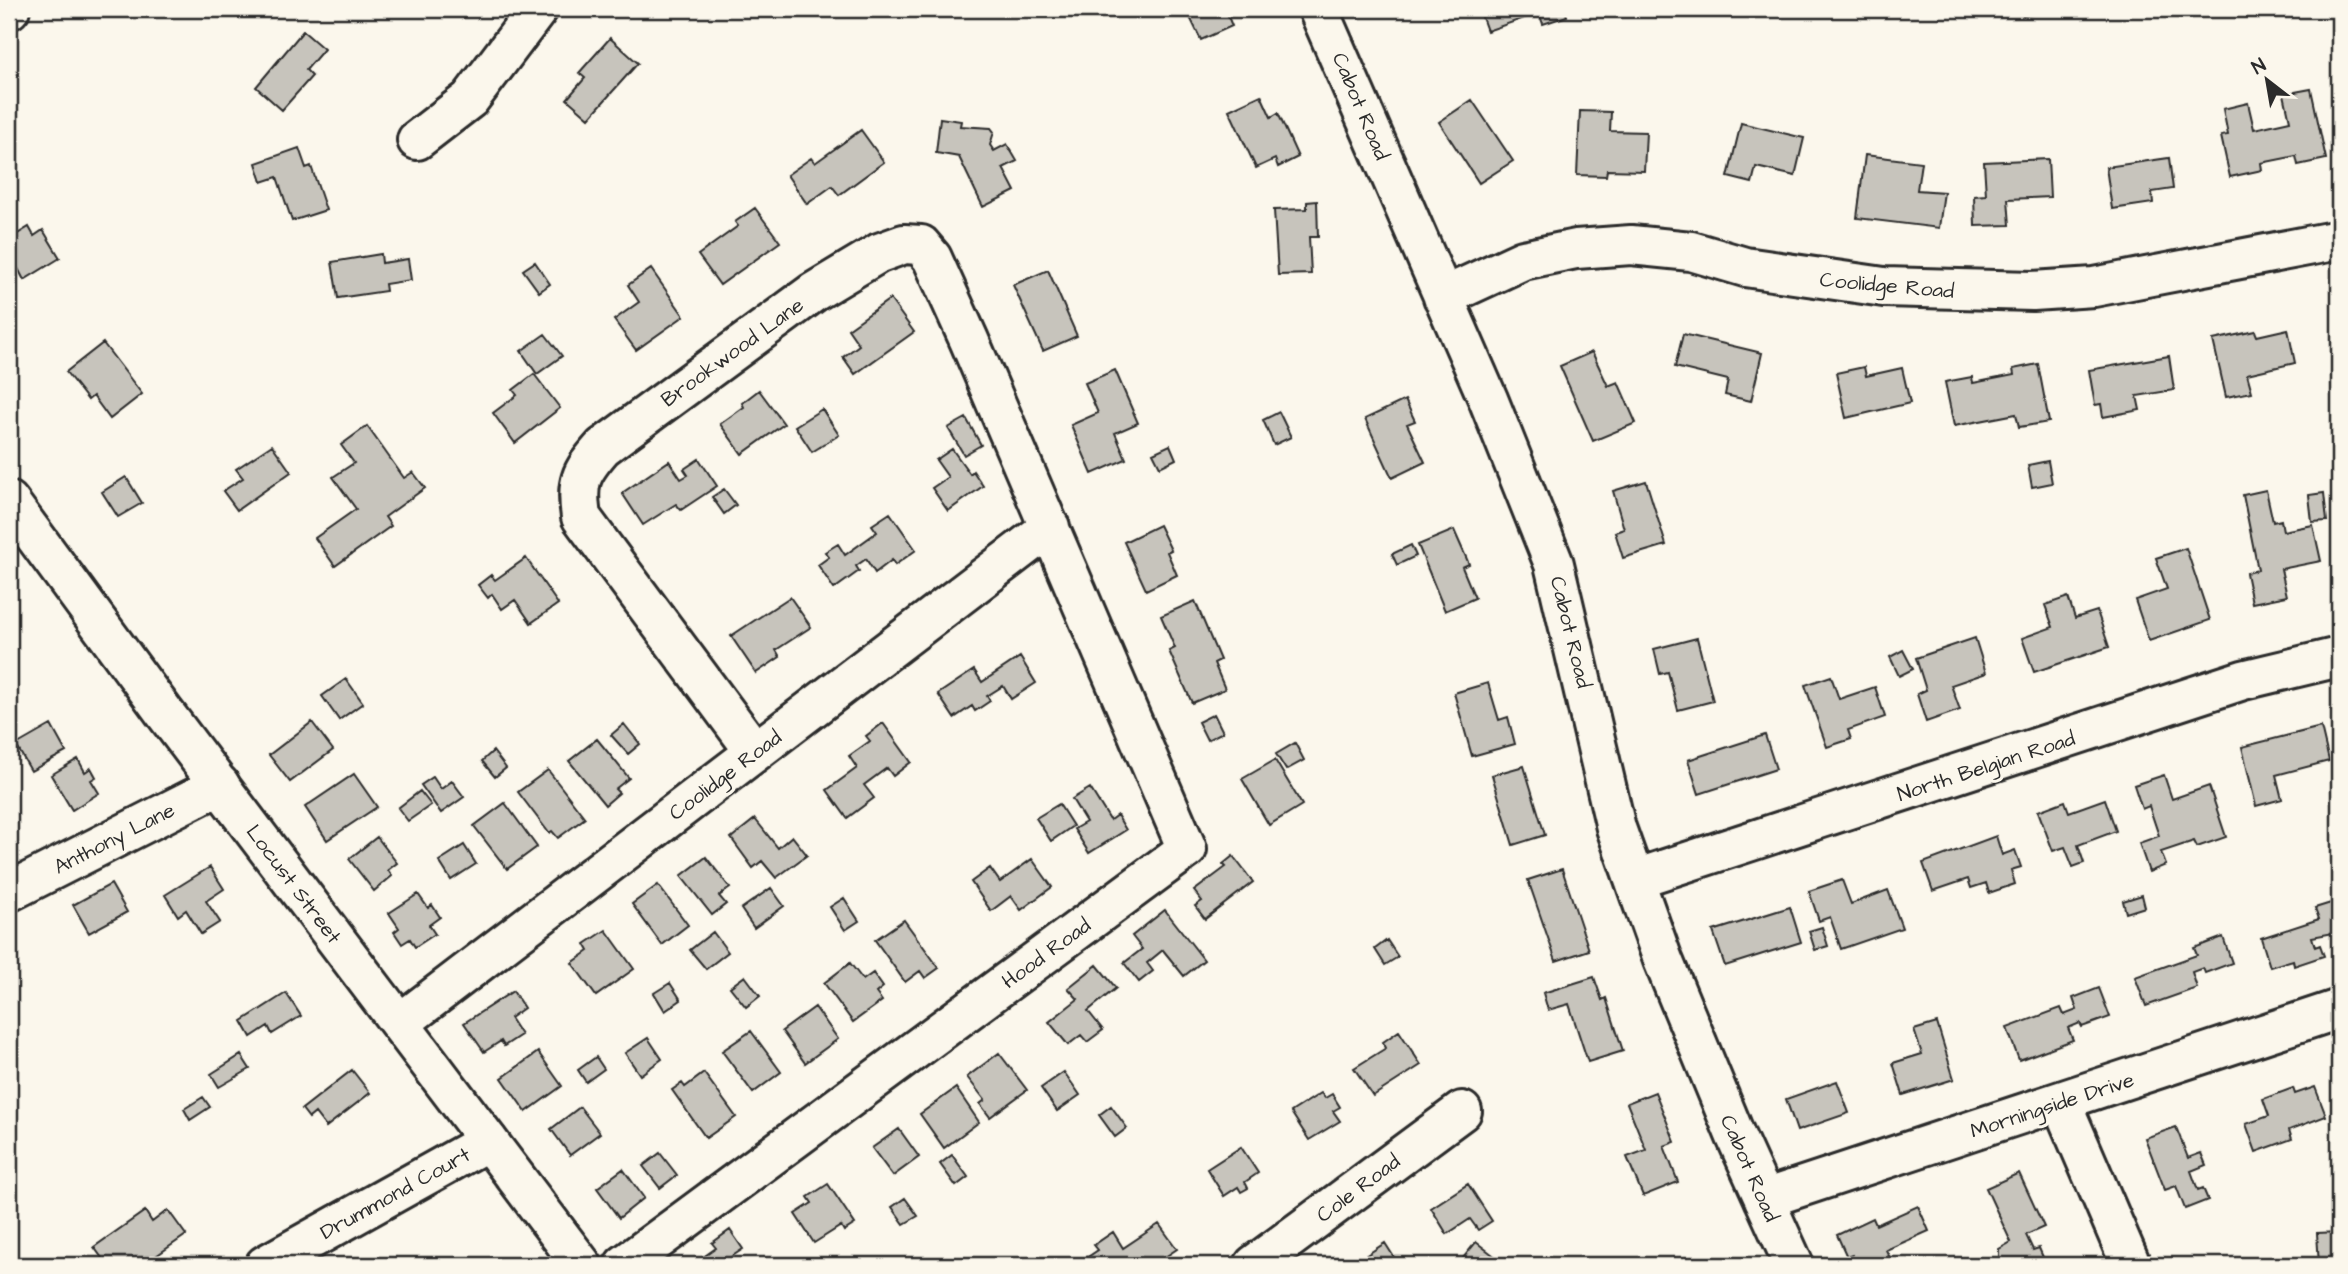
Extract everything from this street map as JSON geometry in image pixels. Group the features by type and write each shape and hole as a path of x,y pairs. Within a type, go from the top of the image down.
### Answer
{"street":[{"path":"417,140 470,99 538,9"},
{"name":"Cabot Road","path":"1318,9 1443,297 1554,564 1616,828 1663,960 1794,1265"},
{"name":"Coolidge Road","path":"1443,297 1523,260 1576,249 1631,245 1691,251 1745,267 1816,279 1885,287 2008,292 2094,287 2339,240"},
{"name":"Brookwood Lane","path":"755,752 581,517 577,492 583,470 603,447 814,292 879,253 904,244 921,245 932,258 970,340 1050,527"},
{"name":"Locust Street","path":"9,501 582,1265"},
{"name":"Coolidge Road","path":"400,1023 1050,527"},
{"name":"Hood Road","path":"624,1265 1187,849 1050,527"},
{"name":"North Belgian Road","path":"1635,879 2244,680 2339,657"},
{"name":"Anthony Lane","path":"9,892 220,785"},
{"name":"Morningside Drive","path":"1764,1199 2339,1009"},
{"path":"2061,1102 2131,1265"},
{"name":"Cole Road","path":"1254,1265 1462,1111"},
{"name":"Drummond Court","path":"265,1265 488,1141"}],"building":[{"path":"1186,9 1225,9 1232,26 1201,40"},
{"path":"1479,9 1565,9 1567,16 1543,24 1539,13 1487,31"},
{"path":"2021,9 2038,9 2039,13 2023,16"},
{"path":"303,31 324,49 306,70 312,76 282,110 256,87"},
{"path":"610,38 638,63 589,118 567,99 585,78 579,73"},
{"path":"2311,89 2326,159 2298,165 2296,156 2261,163 2262,170 2230,177 2221,136 2228,135 2223,109 2248,103 2254,129 2290,121 2284,94"},
{"path":"1261,95 1271,117 1278,113 1298,157 1278,167 1275,159 1256,168 1229,110"},
{"path":"1472,100 1513,161 1479,183 1439,122"},
{"path":"1580,111 1611,112 1610,131 1646,132 1644,171 1607,170 1606,176 1577,175"},
{"path":"940,118 961,121 960,126 991,128 994,132 990,145 994,151 1007,144 1017,161 1003,168 1015,191 983,207 959,157 936,153"},
{"path":"1741,123 1804,138 1795,176 1756,167 1752,183 1728,177"},
{"path":"861,130 884,162 839,195 832,186 807,204 787,175 811,158 815,163"},
{"path":"299,148 306,168 311,166 326,210 292,221 277,177 262,182 256,163"},
{"path":"1865,155 1921,162 1917,190 1944,192 1939,228 1857,218"},
{"path":"2169,158 2173,189 2152,192 2153,203 2112,209 2106,167"},
{"path":"2048,159 2050,197 2008,199 2010,225 1975,226 1974,196 1986,195 1984,162"},
{"path":"1317,201 1318,237 1309,237 1311,274 1278,275 1274,210 1307,209 1307,202"},
{"path":"755,208 780,242 720,285 698,255 738,226 735,222"},
{"path":"29,227 34,236 43,230 60,258 24,280 9,251 17,246 11,238"},
{"path":"381,254 382,263 408,259 411,280 385,284 386,291 338,298 332,262"},
{"path":"535,262 550,284 539,292 523,270"},
{"path":"651,269 684,316 636,350 614,320 639,302 628,285"},
{"path":"1048,270 1077,336 1043,351 1013,285"},
{"path":"890,299 914,332 855,374 843,357 859,345 848,329"},
{"path":"2288,329 2295,363 2247,374 2252,392 2226,397 2213,340 2255,331 2257,336"},
{"path":"545,334 562,356 537,374 521,351"},
{"path":"1683,334 1762,353 1751,401 1725,395 1728,380 1675,367"},
{"path":"103,343 142,394 110,419 93,396 88,400 66,372"},
{"path":"1592,352 1608,386 1618,382 1636,423 1593,441 1560,366"},
{"path":"2169,356 2174,390 2137,396 2140,410 2103,417 2101,404 2095,405 2089,370"},
{"path":"2038,364 2049,422 2019,427 2016,414 1954,426 1945,382 1972,377 1973,383 2014,375 2013,369"},
{"path":"1864,367 1866,376 1902,368 1910,403 1846,418 1836,373"},
{"path":"1115,370 1138,423 1115,433 1126,459 1092,474 1071,425 1098,413 1085,383"},
{"path":"534,374 560,408 515,443 493,413 517,395 513,390"},
{"path":"759,390 784,424 742,454 720,424 744,407 742,403"},
{"path":"1405,400 1415,421 1407,424 1425,462 1392,478 1365,419"},
{"path":"822,409 839,435 812,452 795,426"},
{"path":"1279,412 1291,437 1274,445 1263,420"},
{"path":"966,418 981,445 964,455 948,428"},
{"path":"367,426 404,478 413,472 425,488 385,517 391,526 335,566 315,538 356,509 333,477 354,463 341,445"},
{"path":"272,445 291,472 237,510 223,491 243,478 236,469"},
{"path":"1170,445 1176,459 1160,467 1153,453"},
{"path":"952,449 970,474 973,471 983,486 948,511 932,488 948,477 936,460"},
{"path":"699,459 717,486 681,510 676,504 643,525 622,493 669,461 681,479 688,475 684,469"},
{"path":"2048,461 2052,483 2032,487 2028,465"},
{"path":"126,477 142,503 118,517 102,492"},
{"path":"1646,481 1666,545 1623,558 1615,532 1624,529 1613,491"},
{"path":"724,489 736,505 724,514 712,497"},
{"path":"2266,490 2273,522 2281,520 2283,531 2313,525 2321,561 2281,569 2287,596 2252,603 2246,573 2258,570 2243,495"},
{"path":"2324,493 2327,521 2312,522 2309,495"},
{"path":"890,513 916,550 895,565 892,560 875,573 866,559 856,566 859,571 834,589 818,565 829,557 825,552 838,544 845,555 877,532 872,525"},
{"path":"1159,525 1171,550 1167,552 1177,575 1146,590 1124,542"},
{"path":"1454,530 1469,564 1462,567 1475,598 1445,611 1418,545"},
{"path":"1411,545 1416,556 1397,565 1392,554"},
{"path":"2186,548 2210,620 2149,641 2135,600 2167,589 2156,558"},
{"path":"526,558 558,604 531,623 515,600 502,609 492,594 488,598 478,585 491,575 495,580"},
{"path":"790,597 811,627 776,650 780,657 756,673 731,636"},
{"path":"2068,597 2075,618 2097,611 2109,647 2034,672 2022,638 2053,627 2045,605"},
{"path":"1195,601 1220,660 1214,663 1225,689 1192,703 1169,651 1175,648 1161,616"},
{"path":"1697,638 1713,701 1678,710 1668,672 1660,674 1654,649"},
{"path":"1975,638 1986,673 1951,685 1960,710 1926,722 1917,694 1926,690 1916,658"},
{"path":"1903,650 1913,669 1899,676 1890,657"},
{"path":"1020,657 1036,683 1011,699 1003,686 987,696 990,701 975,711 972,706 954,718 938,694 974,670 982,682"},
{"path":"1831,676 1839,699 1875,687 1885,717 1848,730 1851,739 1827,747 1805,685"},
{"path":"346,679 363,703 339,720 322,696"},
{"path":"1488,683 1499,720 1508,717 1515,744 1472,756 1454,693"},
{"path":"1214,714 1223,732 1207,740 1198,722"},
{"path":"312,722 333,750 290,782 269,755"},
{"path":"883,723 911,762 893,776 887,768 864,785 874,798 847,818 827,790 857,768 849,756 870,741 866,736"},
{"path":"624,724 640,744 628,754 611,735"},
{"path":"51,725 66,752 31,771 16,745"},
{"path":"2321,727 2329,761 2276,775 2282,799 2256,806 2242,747"},
{"path":"1765,735 1776,769 1699,794 1688,760"},
{"path":"597,739 629,778 615,789 619,793 605,805 569,761"},
{"path":"1295,743 1304,760 1286,770 1276,754"},
{"path":"493,751 506,768 495,777 482,761"},
{"path":"78,759 85,772 91,768 96,777 91,780 99,793 72,810 51,775"},
{"path":"1275,760 1302,805 1269,825 1242,779"},
{"path":"1524,766 1545,835 1513,845 1492,775"},
{"path":"548,770 585,818 558,838 552,831 549,833 518,792"},
{"path":"354,774 377,807 327,840 305,807"},
{"path":"2164,775 2172,799 2209,786 2226,837 2197,847 2194,841 2161,852 2166,865 2149,872 2139,843 2159,836 2149,806 2142,809 2134,785"},
{"path":"433,777 441,789 452,781 464,797 441,813 421,785"},
{"path":"1090,788 1110,820 1117,815 1126,830 1089,853 1074,829 1086,822 1072,799"},
{"path":"420,791 431,805 408,821 398,808"},
{"path":"2105,799 2116,831 2078,845 2084,863 2073,867 2065,847 2053,851 2038,811 2065,801 2069,812"},
{"path":"505,803 537,847 507,869 474,826"},
{"path":"1059,804 1073,826 1051,841 1036,818"},
{"path":"755,819 778,848 792,836 807,855 776,878 762,861 753,868 731,838"},
{"path":"1996,836 2002,855 2015,850 2021,867 2011,870 2015,884 1989,893 1986,883 1971,888 1968,879 1933,891 1923,863"},
{"path":"377,837 397,863 388,870 392,876 374,891 349,859"},
{"path":"464,845 476,864 451,880 439,861"},
{"path":"1233,856 1253,882 1205,919 1195,906 1202,901 1194,891 1226,867 1223,864"},
{"path":"706,857 730,888 719,896 726,904 712,915 681,876"},
{"path":"1032,859 1052,887 1021,910 1011,896 991,911 971,882 990,868 1000,882"},
{"path":"210,867 224,889 206,901 220,922 201,934 186,910 178,916 165,895"},
{"path":"1562,869 1589,950 1556,961 1528,880"},
{"path":"1842,880 1851,904 1888,890 1902,928 1841,949 1830,917 1819,921 1809,891"},
{"path":"111,884 127,912 89,933 73,905"},
{"path":"658,885 688,925 662,945 632,904"},
{"path":"771,888 784,906 754,928 741,909"},
{"path":"418,894 428,908 432,905 440,917 429,925 435,934 415,947 410,939 402,944 394,932 399,928 389,913"},
{"path":"2142,895 2145,907 2126,913 2123,901"},
{"path":"844,898 859,921 845,930 830,907"},
{"path":"2334,902 2339,932 2312,937 2315,947 2320,945 2324,956 2294,966 2293,960 2270,967 2261,938 2319,919 2315,908"},
{"path":"1790,907 1801,942 1725,966 1713,931"},
{"path":"1165,910 1204,960 1184,976 1163,950 1147,963 1153,971 1139,982 1124,963 1142,949 1132,936"},
{"path":"904,920 939,968 925,978 920,971 905,982 875,940"},
{"path":"1822,927 1828,946 1815,950 1809,931"},
{"path":"606,930 634,969 596,996 572,963 589,951 585,944"},
{"path":"713,932 728,952 706,969 690,950"},
{"path":"2223,937 2232,963 2205,973 2203,968 2192,972 2197,988 2146,1006 2135,977 2197,955 2194,948"},
{"path":"1387,940 1398,957 1385,965 1375,949"},
{"path":"850,963 863,980 873,973 883,987 876,993 882,1001 853,1022 824,983"},
{"path":"1097,965 1116,988 1088,1011 1103,1030 1087,1042 1081,1035 1068,1045 1049,1022 1078,999 1068,988"},
{"path":"745,976 760,996 746,1007 730,987"},
{"path":"1594,977 1602,1000 1606,998 1623,1051 1588,1062 1569,1004 1548,1010 1543,993"},
{"path":"670,983 681,1000 665,1011 654,993"},
{"path":"2099,988 2110,1017 2082,1027 2080,1023 2068,1028 2073,1040 2019,1060 2007,1028 2061,1008 2064,1015 2077,1010 2073,998"},
{"path":"513,991 524,1008 510,1018 521,1035 504,1046 501,1041 484,1052 464,1023"},
{"path":"286,993 301,1016 272,1034 268,1026 251,1037 242,1021"},
{"path":"815,1007 838,1039 805,1063 782,1031"},
{"path":"1937,1023 1954,1079 1903,1095 1893,1063 1922,1054 1914,1030"},
{"path":"751,1031 781,1072 753,1093 722,1051"},
{"path":"1399,1031 1421,1065 1373,1096 1354,1068 1386,1048 1383,1042"},
{"path":"648,1038 662,1059 640,1075 625,1053"},
{"path":"538,1052 562,1086 526,1112 502,1078"},
{"path":"999,1053 1027,1090 990,1117 980,1104 985,1100 967,1077"},
{"path":"241,1055 250,1069 219,1087 211,1074"},
{"path":"596,1057 604,1069 586,1082 578,1070"},
{"path":"352,1070 370,1093 326,1127 315,1113 309,1118 302,1109"},
{"path":"1064,1072 1080,1095 1057,1111 1041,1088"},
{"path":"704,1073 736,1117 706,1138 672,1090 682,1083 685,1087"},
{"path":"1837,1081 1849,1113 1797,1131 1786,1099"},
{"path":"2315,1087 2326,1116 2289,1130 2292,1139 2256,1152 2246,1124 2269,1116 2263,1099 2293,1088 2295,1094"},
{"path":"956,1088 979,1122 944,1148 920,1114"},
{"path":"1655,1092 1675,1142 1664,1146 1678,1182 1643,1196 1627,1157 1646,1150 1627,1103"},
{"path":"1321,1093 1325,1098 1332,1094 1340,1107 1333,1111 1340,1121 1309,1140 1291,1112"},
{"path":"203,1097 210,1107 190,1120 184,1109"},
{"path":"1111,1106 1127,1128 1115,1137 1099,1115"},
{"path":"580,1107 600,1133 570,1155 551,1129"},
{"path":"2176,1127 2188,1158 2201,1153 2206,1165 2191,1171 2198,1190 2203,1188 2208,1200 2185,1209 2176,1186 2165,1190 2145,1138"},
{"path":"899,1129 919,1157 893,1176 872,1148"},
{"path":"1241,1147 1258,1173 1245,1182 1248,1188 1241,1192 1238,1187 1224,1196 1207,1169"},
{"path":"660,1153 677,1175 660,1188 643,1166"},
{"path":"952,1155 968,1177 956,1186 940,1164"},
{"path":"623,1169 644,1198 619,1218 597,1188"},
{"path":"2019,1173 2044,1227 2026,1235 2033,1250 2039,1248 2045,1262 2041,1265 2005,1265 1999,1261 1999,1249 2011,1242 1986,1188"},
{"path":"828,1184 855,1224 844,1231 841,1226 814,1243 795,1214 812,1203 808,1197"},
{"path":"1468,1184 1492,1221 1478,1230 1470,1219 1447,1234 1431,1208"},
{"path":"905,1198 918,1216 904,1224 892,1207"},
{"path":"1918,1206 1929,1231 1886,1250 1892,1262 1885,1265 1857,1265 1852,1255 1847,1257 1837,1235 1873,1218 1876,1225"},
{"path":"168,1210 186,1235 143,1265 107,1265 94,1247 145,1211 152,1222"},
{"path":"1159,1224 1177,1249 1153,1265 1076,1265 1098,1250 1094,1245 1113,1232 1123,1248"},
{"path":"730,1230 743,1249 719,1265 692,1265 716,1248 712,1243"},
{"path":"2339,1232 2339,1264 2319,1265 2317,1233"},
{"path":"1476,1242 1501,1261 1497,1265 1459,1263"},
{"path":"1385,1243 1399,1265 1366,1265 1362,1258"}]}
